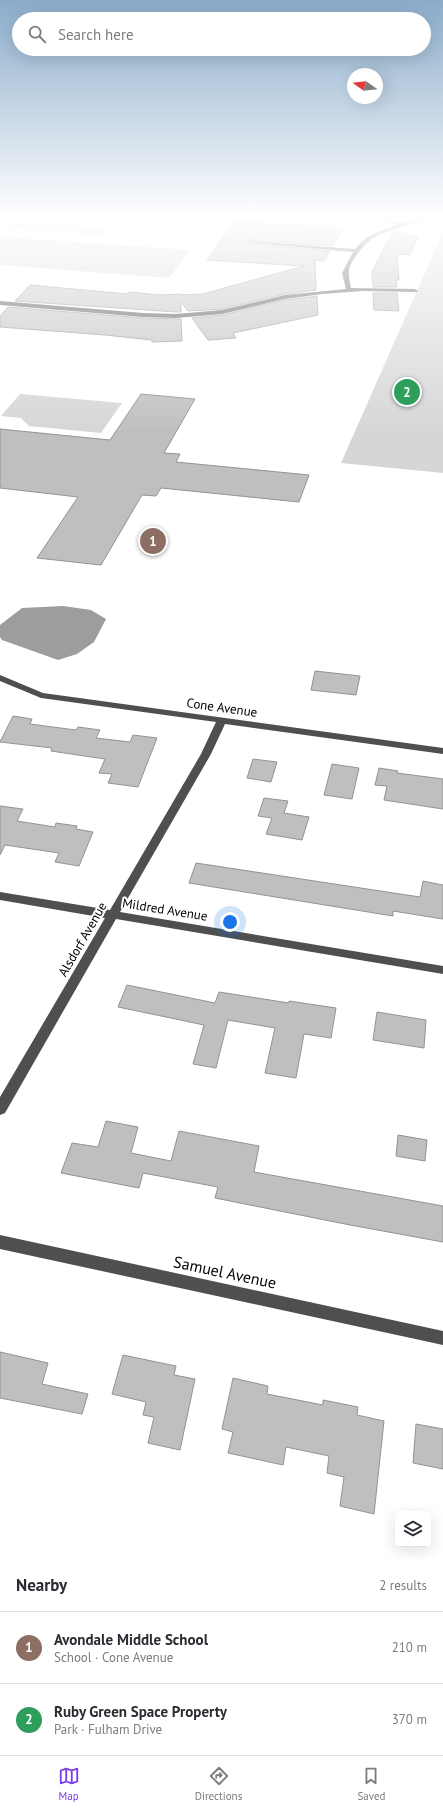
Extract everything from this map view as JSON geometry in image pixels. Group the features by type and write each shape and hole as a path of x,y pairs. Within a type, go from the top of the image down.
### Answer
{"street":[{"path":"0,303 143,315 192,316 236,310 305,294 349,290 415,291"},
{"name":"Cone Avenue","path":"0,678 41,695 443,751"},
{"name":"Alsdorf Avenue","path":"0,1109 206,754 222,720"},
{"name":"Mildred Avenue","path":"0,896 443,970"},
{"name":"Samuel Avenue","path":"0,1242 443,1338"}],"shaded area":[{"path":"418,288 443,288 443,473 341,463"},
{"path":"20,394 122,403 101,433 29,426 21,418 1,416"},
{"path":"63,606 91,610 106,619 94,642 77,654 58,660 2,640 0,637 0,625 22,608"}],"building":[{"path":"27,288 60,288 128,294 129,292 159,295 203,294 226,288 316,288 316,290 285,294 222,309 188,311 181,302 181,312 15,301"},
{"path":"373,293 397,293 399,311 374,310"},
{"path":"317,296 318,315 233,333 236,338 208,340 192,318 222,315 285,300"},
{"path":"8,307 143,318 181,319 182,341 152,342 152,340 105,335 0,327 0,316"},
{"path":"141,394 195,399 164,453 180,454 176,462 309,475 299,502 161,488 156,496 142,495 101,565 37,558 78,497 0,488 0,429 110,440"},
{"path":"315,671 360,676 356,695 311,690"},
{"path":"13,716 32,719 30,724 76,730 78,727 100,730 96,738 130,742 133,735 157,738 138,787 108,783 112,774 99,773 105,759 51,751 52,748 0,742"},
{"path":"253,759 277,762 271,782 247,778"},
{"path":"332,764 359,768 352,799 324,795"},
{"path":"379,768 398,771 397,773 443,779 443,809 384,800 387,786 375,785"},
{"path":"264,798 288,801 284,813 309,817 302,840 266,834 272,818 258,816"},
{"path":"0,806 23,809 17,821 55,827 56,823 77,826 76,829 93,832 79,866 55,862 59,853 5,845 0,855"},
{"path":"196,863 420,897 423,881 443,885 443,919 393,911 393,916 189,883"},
{"path":"127,985 215,1003 219,992 289,1003 289,1001 336,1008 331,1038 304,1034 296,1078 265,1073 275,1028 228,1020 216,1068 193,1064 204,1025 118,1007"},
{"path":"377,1012 426,1020 424,1048 373,1040"},
{"path":"106,1121 138,1127 131,1153 171,1161 179,1131 259,1146 254,1172 443,1206 443,1242 215,1198 218,1187 143,1173 139,1188 61,1173 72,1143 98,1147"},
{"path":"398,1135 427,1140 425,1161 396,1156"},
{"path":"0,1352 48,1363 42,1384 88,1394 82,1414 0,1398"},
{"path":"123,1355 176,1366 174,1375 195,1379 180,1450 148,1443 154,1417 143,1415 146,1402 112,1394"},
{"path":"233,1378 268,1386 267,1394 323,1405 323,1400 358,1407 357,1415 384,1421 374,1514 340,1506 344,1477 327,1473 329,1456 286,1447 283,1465 228,1453 233,1432 222,1429"},
{"path":"416,1424 443,1429 443,1469 413,1463"}],"place":[{"name":"Ruby Green Space Property","path":"407,392"},
{"name":"Avondale Middle School","path":"153,541"}]}
